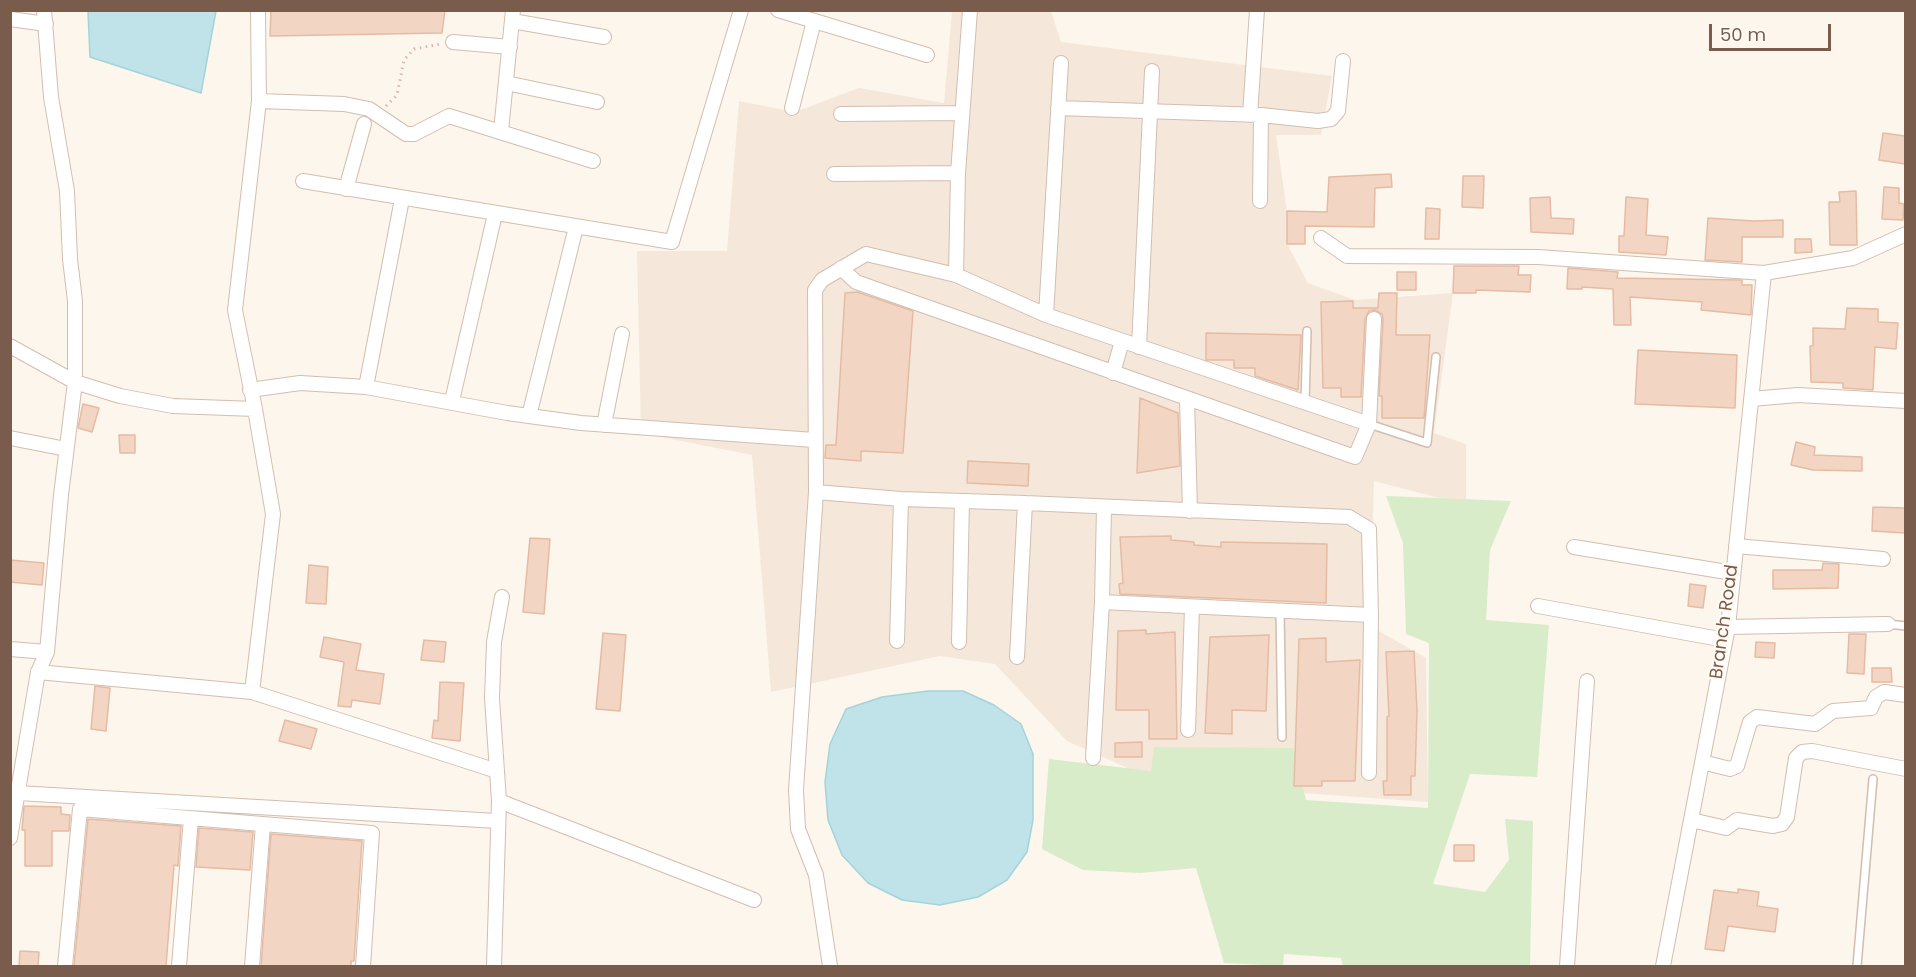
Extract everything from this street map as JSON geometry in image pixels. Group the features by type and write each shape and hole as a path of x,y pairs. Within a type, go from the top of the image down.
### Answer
{"street":[{"path":"252,692 273,514 235,310 259,101 258,10"},
{"path":"303,181 672,242 741,10"},
{"path":"778,10 927,55"},
{"path":"956,275 958,172 970,10"},
{"path":"1257,10 1256,115 1260,201"},
{"path":"501,131 513,16 604,37"},
{"path":"10,19 45,17 51,97 67,191 70,259 75,301 75,381 66,449 47,652 38,672 10,838"},
{"path":"792,108 814,21"},
{"path":"453,42 510,47"},
{"path":"1058,108 1256,115 1318,121 1331,119 1338,111 1343,61"},
{"path":"1046,315 1061,63"},
{"path":"1139,346 1152,71"},
{"path":"506,83 597,102"},
{"path":"259,101 344,104 379,114 406,134 414,134 450,116 593,161"},
{"path":"841,114 962,113"},
{"path":"346,189 364,124"},
{"path":"834,174 958,172"},
{"path":"366,387 402,199"},
{"path":"452,401 495,214"},
{"path":"529,416 576,227"},
{"path":"1321,238 1347,256 1538,257 1764,273 1853,258 1905,234"},
{"path":"830,966 816,875 798,829 796,790 816,492 814,440 816,290 822,280 866,254 956,275 1046,315 1369,424"},
{"path":"841,268 856,282 1355,457 1369,424 1374,319"},
{"name":"Branch Road","path":"1663,966 1726,633 1764,273"},
{"path":"604,425 622,334"},
{"path":"1113,373 1122,341"},
{"path":"10,346 75,381 120,396 173,406 255,409"},
{"path":"250,390 300,383 366,387 529,416 604,425 814,440"},
{"path":"1751,399 1798,395 1905,401"},
{"path":"1187,399 1190,511"},
{"path":"10,438 66,449"},
{"path":"816,492 901,499 1344,516 1359,521 1370,529 1369,773"},
{"path":"897,641 901,499"},
{"path":"959,642 962,501"},
{"path":"1017,657 1025,502"},
{"path":"1093,758 1104,507"},
{"path":"1736,546 1883,559"},
{"path":"1574,547 1733,573"},
{"path":"494,966 499,801 492,698 494,642 502,597"},
{"path":"1101,602 1371,615"},
{"path":"1538,606 1726,633 1888,624"},
{"path":"1188,730 1192,607"},
{"path":"10,649 47,652"},
{"path":"38,672 252,692 497,771"},
{"path":"1567,966 1587,681"},
{"path":"1702,762 1731,769 1737,766 1750,722 1757,717 1815,724 1833,711 1871,708 1876,697 1884,692 1905,695"},
{"path":"1812,750 1815,724"},
{"path":"1691,820 1726,828 1737,820 1773,826 1782,824 1787,817 1796,758 1802,752 1812,750 1905,769"},
{"path":"18,793 497,820"},
{"path":"499,801 754,900"},
{"path":"65,966 80,809 372,833 363,966"},
{"path":"179,966 191,818"},
{"path":"252,966 263,824"}],"lane":[{"path":"1305,403 1307,331"},
{"path":"1369,424 1427,443 1436,357"},
{"path":"1280,610 1282,737"},
{"path":"1888,624 1905,626"},
{"path":"1857,966 1873,779"}],"path":[{"path":"379,114 397,95 404,60 414,49 453,42"}],"shaded area":[{"path":"952,11 1051,11 1061,42 1332,76 1321,135 1276,135 1287,211 1287,244 1308,283 1355,300 1453,293 1434,433 1466,444 1466,505 1374,481 1370,626 1426,658 1428,802 1161,783 1067,741 995,664 940,656 771,692 752,455 641,433 637,251 727,251 739,101 795,112 859,88 944,103"}],"green space":[{"path":"1386,496 1511,501 1490,550 1486,620 1549,625 1537,777 1470,774 1433,884 1485,892 1509,860 1505,819 1533,821 1530,965 1343,966 1341,958 1284,954 1283,966 1224,963 1196,868 1140,873 1083,870 1042,849 1049,759 1151,771 1154,747 1293,748 1306,800 1428,808 1429,643 1406,634 1403,543"}],"water":[{"path":"88,11 216,11 201,93 90,57"},
{"path":"928,691 963,691 994,705 1021,724 1033,754 1033,820 1027,852 1007,880 978,897 940,905 902,900 868,883 842,855 828,820 825,782 830,744 846,709 882,697"}],"building":[{"path":"271,10 445,10 442,33 270,36"},
{"path":"1883,133 1905,136 1905,164 1879,160"},
{"path":"1391,174 1392,187 1375,188 1374,227 1305,226 1305,244 1287,244 1287,211 1327,212 1329,177"},
{"path":"1463,176 1484,176 1483,208 1462,207"},
{"path":"1884,187 1899,188 1899,203 1904,204 1903,220 1882,219"},
{"path":"1856,191 1857,245 1830,245 1829,202 1840,202 1839,192"},
{"path":"1550,197 1551,218 1574,219 1573,234 1531,232 1530,198"},
{"path":"1626,197 1648,199 1646,235 1668,237 1666,255 1619,252 1619,236 1624,236"},
{"path":"1426,208 1440,209 1439,239 1425,239"},
{"path":"1708,218 1783,220 1783,237 1742,237 1742,262 1705,260"},
{"path":"1795,239 1811,239 1812,252 1795,253"},
{"path":"1454,266 1519,266 1518,275 1531,275 1530,292 1476,290 1476,293 1453,293"},
{"path":"1568,268 1618,272 1617,278 1742,280 1742,285 1752,285 1751,315 1701,310 1702,302 1630,297 1631,325 1614,325 1613,289 1582,287 1582,289 1567,289"},
{"path":"1397,272 1416,272 1416,290 1397,290"},
{"path":"857,292 913,311 903,453 861,451 861,461 825,458 826,445 836,445 845,293"},
{"path":"1379,293 1397,293 1396,335 1430,335 1424,418 1382,418 1382,396 1379,396 1383,319 1382,314 1375,310 1369,311 1365,319 1361,397 1341,397 1341,388 1323,388 1321,302 1353,301 1353,308 1378,308"},
{"path":"1847,308 1878,309 1878,322 1898,323 1896,349 1875,347 1873,390 1843,388 1843,383 1811,382 1810,346 1813,346 1813,328 1845,329"},
{"path":"1206,333 1301,335 1298,390 1255,376 1255,368 1234,368 1234,360 1206,360"},
{"path":"1638,350 1737,355 1735,408 1635,404"},
{"path":"1140,398 1178,413 1180,466 1137,473"},
{"path":"83,404 99,408 92,432 78,428"},
{"path":"119,435 135,435 135,453 120,453"},
{"path":"1796,442 1815,447 1814,455 1862,457 1862,471 1813,470 1791,465"},
{"path":"968,461 1029,464 1028,486 967,483"},
{"path":"1873,507 1905,508 1905,533 1872,531"},
{"path":"1171,536 1171,540 1221,547 1221,542 1327,544 1326,603 1120,594 1119,584 1123,583 1120,537"},
{"path":"530,538 550,539 544,614 523,612"},
{"path":"10,560 44,563 42,585 10,582"},
{"path":"1823,563 1839,564 1838,588 1773,589 1773,570 1822,570"},
{"path":"309,565 328,567 326,604 306,603"},
{"path":"1690,584 1706,586 1703,608 1688,606"},
{"path":"1146,630 1146,634 1175,632 1177,739 1149,739 1149,710 1116,710 1118,631"},
{"path":"603,633 626,635 620,711 596,709"},
{"path":"1849,634 1866,634 1864,674 1847,673"},
{"path":"1269,635 1266,711 1232,710 1232,734 1205,733 1210,637"},
{"path":"324,637 361,644 356,670 384,674 380,704 352,700 351,707 338,706 344,662 320,657"},
{"path":"1326,638 1326,662 1360,660 1355,781 1322,781 1322,786 1294,786 1299,639"},
{"path":"424,640 446,642 444,662 421,660"},
{"path":"1756,642 1775,643 1774,658 1755,657"},
{"path":"1414,651 1417,711 1415,776 1411,776 1411,795 1384,795 1383,781 1387,781 1387,717 1389,716 1386,652"},
{"path":"1872,668 1891,668 1892,682 1872,682"},
{"path":"440,682 464,683 460,741 432,738 434,720 438,721"},
{"path":"95,686 110,688 106,731 91,729"},
{"path":"285,720 317,729 311,749 279,741"},
{"path":"1142,742 1142,757 1115,757 1115,743"},
{"path":"24,806 61,807 61,814 70,815 69,831 52,831 52,866 25,866 25,830 22,830"},
{"path":"88,819 181,826 178,866 174,865 166,966 74,966"},
{"path":"199,828 253,832 250,870 196,867"},
{"path":"271,834 362,841 354,961 351,961 351,966 261,966"},
{"path":"1454,845 1474,845 1474,861 1454,861"},
{"path":"1738,889 1759,892 1757,906 1778,909 1775,932 1728,926 1724,951 1705,949 1714,890 1738,893"},
{"path":"20,951 39,952 38,966 19,966"}]}
